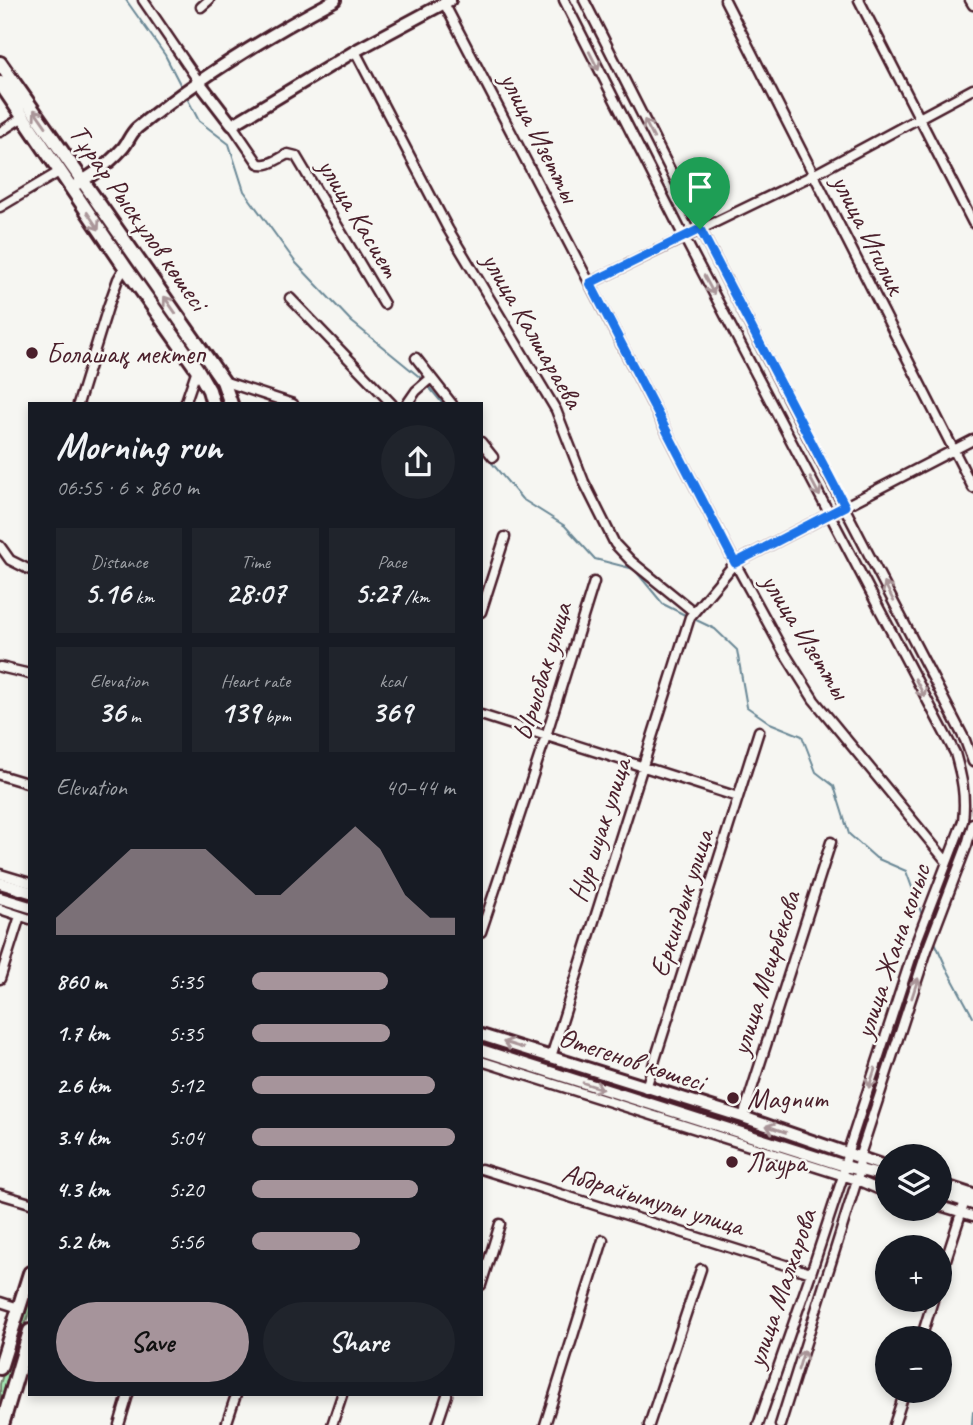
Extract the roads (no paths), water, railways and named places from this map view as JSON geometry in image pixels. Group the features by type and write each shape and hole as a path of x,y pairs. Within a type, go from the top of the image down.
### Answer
{"main road":[{"path":"71,188 102,169 123,148 134,131 199,82 319,4 335,0"},
{"path":"199,82 232,125 355,51 447,1"},
{"name":"Тұрар Рыскұлов көшесі","path":"0,63 223,381 230,402"},
{"name":"Тұрар Рыскұлов көшесі","path":"0,83 197,369 212,402"},
{"path":"0,883 28,891"},
{"path":"0,898 28,906"},
{"name":"Өтегенов көшесі","path":"483,1036 743,1117 845,1165"},
{"name":"Өтегенов көшесі","path":"483,1051 875,1174"},
{"name":"Өтегенов көшесі","path":"858,1169 875,1168"},
{"path":"952,1192 968,1203"},
{"path":"0,1368 28,1279"},
{"path":"2,1425 28,1338"}],"street":[{"path":"143,0 199,82"},
{"path":"201,7 209,0"},
{"name":"улица Жана коныс","path":"564,0 684,237 953,750 969,803 916,943 845,1165"},
{"path":"583,0 965,740 973,762"},
{"name":"улица Игилик","path":"725,0 973,488"},
{"path":"859,0 973,223"},
{"path":"970,0 973,5"},
{"name":"улица Изетты","path":"447,1 590,283 782,649 814,700 947,862"},
{"name":"улица Калшараева","path":"355,51 448,229 556,410 584,482 615,544 692,614"},
{"path":"590,283 813,175 973,89"},
{"path":"0,132 23,117"},
{"name":"улица Касиет","path":"232,125 262,165 288,154 296,156 384,304"},
{"path":"0,207 59,172"},
{"path":"79,402 108,307 125,267"},
{"path":"290,298 391,402"},
{"path":"416,358 450,402"},
{"path":"186,402 197,369"},
{"path":"408,402 431,378"},
{"path":"223,381 287,402"},
{"path":"692,614 735,563 973,440"},
{"path":"483,444 493,457"},
{"path":"483,606 505,537"},
{"path":"0,546 10,560 28,568"},
{"name":"Ырысбак улица","path":"483,926 594,582"},
{"name":"Нур шуак улица","path":"551,1057 692,614"},
{"path":"0,667 28,674"},
{"path":"483,716 738,797"},
{"name":"Еркиндык улица","path":"646,1088 759,731"},
{"path":"953,750 965,740"},
{"path":"0,775 28,783"},
{"name":"улица Жана коныс","path":"858,1169 927,950 970,846 973,823"},
{"name":"улица Меирбекова","path":"743,1117 831,842"},
{"path":"0,874 28,882"},
{"path":"0,909 28,918"},
{"path":"0,979 20,916"},
{"path":"483,1062 845,1165"},
{"name":"улица Малхарова","path":"758,1425 845,1165"},
{"path":"858,1169 875,1183"},
{"name":"улица Малхарова","path":"780,1425 858,1169"},
{"name":"Абдрайымулы улица","path":"483,1170 811,1273"},
{"path":"0,1194 28,1202"},
{"path":"968,1203 973,1216"},
{"path":"952,1246 968,1203"},
{"path":"483,1278 500,1224"},
{"path":"545,1425 603,1240"},
{"path":"649,1425 701,1269"},
{"path":"0,1302 19,1308"},
{"path":"119,1425 128,1396"},
{"path":"226,1425 236,1396"},
{"path":"332,1425 342,1396"},
{"path":"438,1425 447,1396"},
{"path":"894,1425 901,1403"}],"waterway":[{"path":"126,0 165,55 182,88"},
{"path":"186,96 199,121 229,144 244,191 296,263 352,322 422,379"},
{"path":"428,386 441,402"},
{"path":"483,452 522,499 565,526 595,559 634,569 663,604 687,616"},
{"path":"692,618 715,629 737,650 747,707 770,723 802,736 816,772 834,786 849,834 876,858 906,871 922,915"},
{"path":"934,940 973,1017"},
{"path":"972,1425 973,1411"}],"place":[{"name":"Болашақ мектеп","path":"32,353"},
{"name":"Magnum","path":"733,1098"},
{"name":"Лаура","path":"732,1162"}]}
